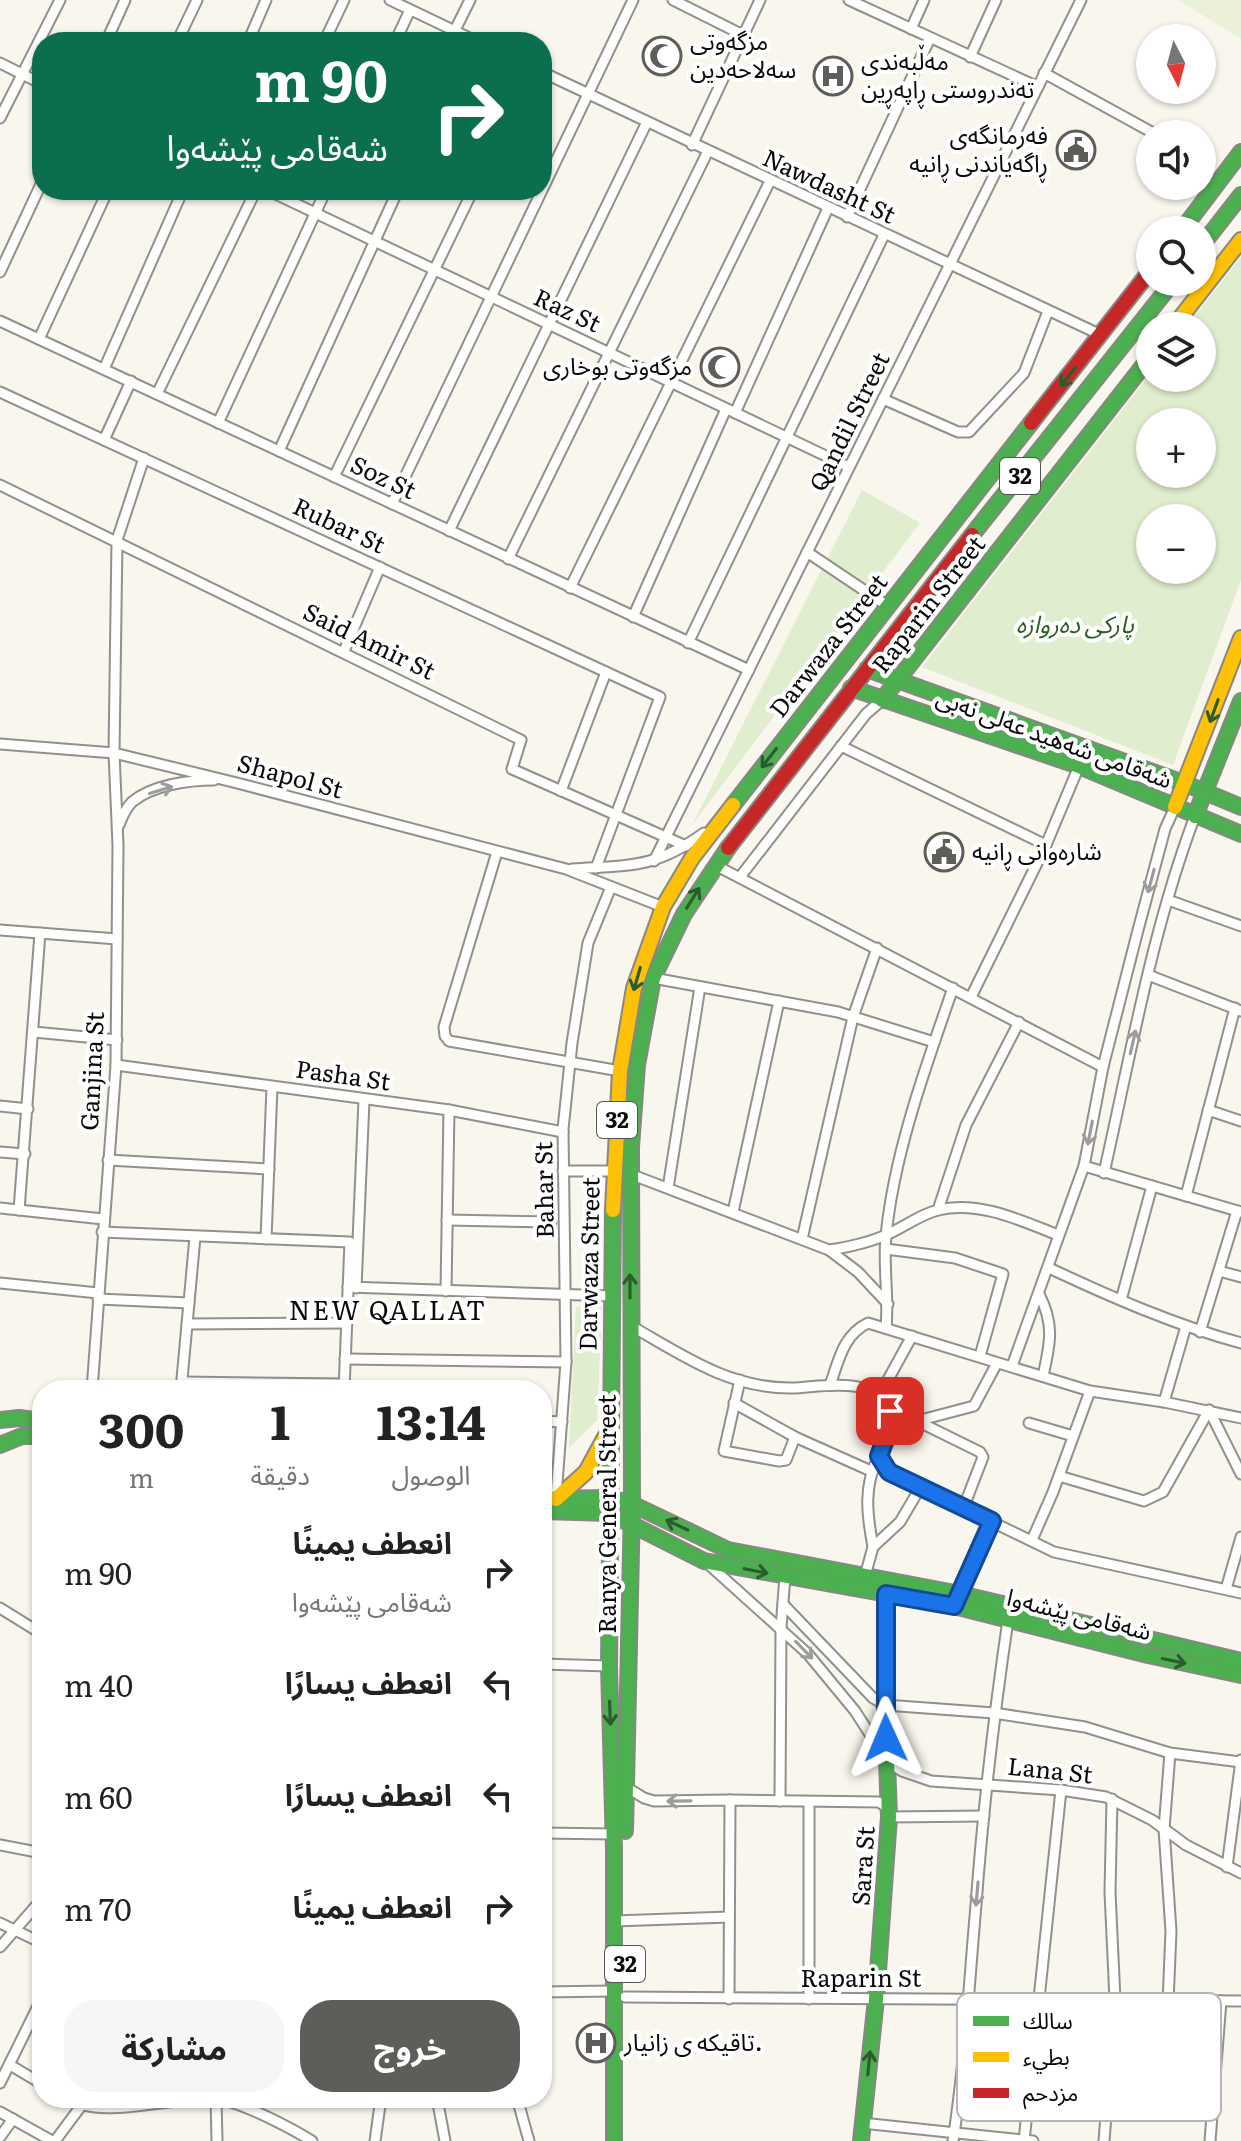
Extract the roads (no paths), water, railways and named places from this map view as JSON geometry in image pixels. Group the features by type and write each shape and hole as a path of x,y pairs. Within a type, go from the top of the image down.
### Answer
{"main road":[{"path":"1193,216 1241,152"},
{"path":"1216,227 1241,195"},
{"path":"1185,312 1241,240"},
{"name":"Darwaza Street","path":"619,1921 609,1666 610,1414 614,1171 620,1071 634,988 663,907 682,873 717,824 1136,289"},
{"name":"32","path":"867,669 1162,296"},
{"name":"Raparin Street","path":"882,700 1136,375"},
{"path":"1175,807 1241,638"},
{"name":"شەقامی شەهید عەلی نەبی","path":"867,669 1186,784 1241,807"},
{"name":"Ranya General Street","path":"624,2141 619,1921 626,1787 632,1522 630,1174 637,1065 647,1002 653,978 679,922 715,865 867,669"},
{"name":"شەقامی شەهید عەلی نەبی","path":"851,688 1079,766 1241,834"},
{"path":"1195,816 1239,710"},
{"path":"552,1497 578,1483 594,1462 610,1414"},
{"path":"0,1420 32,1420"},
{"path":"1,1440 32,1436"},
{"name":"شەقامی پێشەوا","path":"552,1499 609,1498 632,1504 728,1550 865,1576 957,1600 1241,1661"},
{"name":"شەقامی پێشەوا","path":"552,1511 609,1513 704,1561 886,1594 957,1600 1008,1620 1241,1675"},
{"name":"Sara St","path":"861,2141 876,1999 889,1817 885,1705 886,1594"},
{"name":"32","path":"614,2141 619,1994"}],"street":[{"path":"44,32 60,0"},
{"path":"111,32 125,0"},
{"path":"182,32 197,0"},
{"path":"252,32 266,0"},
{"path":"329,32 344,0"},
{"path":"390,0 458,32"},
{"path":"455,30 470,0"},
{"path":"552,171 633,0"},
{"path":"673,0 743,35"},
{"path":"692,145 760,0"},
{"path":"850,0 1038,87"},
{"path":"911,29 924,0"},
{"path":"970,57 996,0"},
{"name":"Qandil Street","path":"654,861 1081,0"},
{"path":"400,32 410,10"},
{"path":"847,217 930,38"},
{"path":"0,118 32,55"},
{"path":"0,63 32,80"},
{"path":"1044,73 1136,124"},
{"name":"Nawdasht St","path":"552,77 1101,335"},
{"path":"449,531 647,122"},
{"path":"508,559 708,151"},
{"path":"570,588 770,181"},
{"path":"0,272 34,200"},
{"path":"39,339 103,200"},
{"path":"104,369 179,200"},
{"path":"157,394 251,200"},
{"name":"Raz St","path":"287,200 849,467"},
{"path":"218,423 321,200"},
{"path":"279,451 393,200"},
{"path":"334,477 468,200"},
{"path":"392,504 538,200"},
{"path":"633,617 828,208"},
{"path":"688,643 884,235"},
{"path":"883,399 947,428 969,432 1024,373 1048,311"},
{"name":"Soz St","path":"0,321 749,670"},
{"path":"104,440 131,381"},
{"name":"Rubar St","path":"0,392 660,697 614,815"},
{"name":"Ganjina St","path":"93,1380 117,1040 118,845 114,753 117,540 144,458"},
{"name":"Said Amir St","path":"0,485 521,740 512,769 686,846"},
{"path":"807,552 889,607"},
{"path":"344,651 380,567"},
{"path":"561,791 606,672"},
{"name":"Raparin Street","path":"740,877 866,714 882,700"},
{"name":"Shapol St","path":"0,744 114,753 566,869"},
{"path":"841,746 1046,845"},
{"path":"971,997 1046,845 1079,766"},
{"path":"118,845 119,826 125,811 133,801 146,794 192,782 211,780 237,783"},
{"path":"1012,1366 1084,1166 1103,1067 1165,829 1175,807"},
{"path":"596,868 614,815"},
{"path":"1104,1173 1148,975 1195,816"},
{"path":"566,869 654,861 686,846 717,824"},
{"path":"497,852 444,1027 445,1036 449,1041 620,1071"},
{"path":"715,865 1103,1067"},
{"path":"566,869 663,907"},
{"name":"Bahar St","path":"552,1481 562,1422 566,1362 563,1132 569,1063 588,943 611,887"},
{"path":"1168,900 1241,926"},
{"path":"0,930 117,939"},
{"path":"19,1210 40,933"},
{"path":"802,1239 853,1017 877,948"},
{"path":"1148,975 1238,1009 1186,1196"},
{"path":"653,978 853,1017 934,1042"},
{"path":"668,1188 700,987"},
{"path":"886,1328 886,1235 904,1141 953,988"},
{"path":"733,1212 779,1001"},
{"path":"938,1210 966,1125 1019,1022"},
{"path":"34,1032 117,1040"},
{"name":"Pasha St","path":"116,1065 449,1110 563,1132"},
{"path":"266,1239 272,1087"},
{"path":"344,1380 364,1100"},
{"path":"0,1106 28,1109"},
{"path":"446,1291 449,1110"},
{"path":"1208,1110 1241,1121"},
{"path":"0,1152 25,1154"},
{"path":"108,1160 269,1169"},
{"path":"1084,1166 1239,1212 1200,1332"},
{"path":"563,1171 614,1171"},
{"path":"630,1174 829,1250 858,1272 888,1304"},
{"path":"1121,1300 1152,1186"},
{"path":"0,1208 103,1219"},
{"path":"829,1250 858,1245 886,1235 938,1210 971,1208 1002,1214 1058,1235"},
{"path":"447,1220 551,1222"},
{"path":"102,1232 350,1242 352,1288"},
{"path":"182,1380 195,1237"},
{"path":"886,1249 955,1258 1003,1274 980,1356"},
{"path":"1049,1268 1200,1332 1241,1343"},
{"path":"1219,1271 1241,1277"},
{"path":"0,1283 98,1296 189,1303"},
{"path":"352,1288 566,1297 612,1296"},
{"path":"1039,1294 1049,1313 1051,1330 1043,1376"},
{"path":"187,1324 347,1323"},
{"path":"830,1385 847,1339 855,1329 868,1323 1090,1391 1241,1418"},
{"path":"630,1325 709,1371 740,1380 792,1388 848,1386 879,1396 890,1411 892,1421 871,1471 867,1511 873,1547 865,1576"},
{"path":"1164,1402 1186,1326"},
{"path":"879,1396 912,1336"},
{"path":"345,1359 566,1362"},
{"path":"892,1421 917,1421 974,1406 997,1363"},
{"path":"740,1380 724,1451 786,1460 795,1437"},
{"path":"1032,1540 1090,1391"},
{"path":"734,1403 795,1437 871,1471"},
{"path":"1209,1410 1241,1474"},
{"path":"1059,1476 1144,1501 1163,1492 1209,1410"},
{"path":"917,1421 980,1452 983,1457 963,1509"},
{"path":"552,1422 562,1422"},
{"path":"1029,1423 1073,1436"},
{"path":"879,1456 889,1472 1054,1552 1241,1593"},
{"path":"873,1547 900,1522 920,1488"},
{"path":"957,1600 992,1521"},
{"path":"1226,1589 1241,1537"},
{"path":"704,1561 808,1654 841,1693 888,1762"},
{"path":"780,1801 781,1628 785,1576"},
{"path":"783,1604 873,1698 885,1705 994,1713 1085,1727 1170,1753 1241,1761 1227,1867"},
{"path":"0,1608 32,1627"},
{"path":"971,1993 994,1713 1008,1620"},
{"path":"552,1664 609,1666"},
{"path":"1168,1993 1171,1931 1164,1829 1170,1753"},
{"name":"Lana St","path":"888,1762 913,1776 931,1781 1061,1790 1112,1799 1152,1820 1186,1845 1241,1873"},
{"path":"626,1787 654,1801 879,1802 885,1806 889,1817 984,1816"},
{"path":"1041,1993 1061,1790"},
{"path":"1112,1799 1110,1892 1115,1993"},
{"path":"729,1999 730,1800"},
{"path":"809,1803 809,1999"},
{"path":"552,1833 614,1834"},
{"path":"0,1845 32,1851"},
{"path":"0,1947 32,1910"},
{"path":"619,1921 729,1917"},
{"path":"0,1923 32,1938"},
{"name":"Raparin St","path":"552,1992 729,1999 957,2000"},
{"name":"Raparin St","path":"1221,2001 1241,2001"},
{"path":"0,2083 32,2019"},
{"path":"10,2065 32,2078"},
{"path":"0,2112 54,2141 79,2108"},
{"path":"216,2108 217,2141"},
{"path":"243,2108 312,2141"},
{"path":"375,2141 380,2108"},
{"path":"439,2108 445,2141"},
{"path":"520,2108 529,2141"},
{"path":"954,2137 957,2111"},
{"path":"0,2137 13,2119"},
{"path":"1024,2141 1026,2121"},
{"path":"1104,2141 1106,2121"},
{"path":"1210,2141 1212,2121"},
{"path":"862,2123 954,2137 1033,2141"}],"place":[{"name":"مزگەوتی سەلاحەدین","path":"662,56"},
{"name":"مەڵبەندی تەندروستی ڕاپەڕین","path":"833,76"},
{"name":"فەرمانگەی ڕاگەیاندنی ڕانیە","path":"1076,150"},
{"name":"مزگەوتی بوخاری","path":"720,367"},
{"name":"شارەوانی ڕانیە","path":"944,852"},
{"name":"تاقيكه ى زانيار.","path":"596,2043"}],"district":[{"name":"NEW QALLAT","path":"388,1311"}],"park label":[{"name":"پارکی دەروازە","path":"1075,625"}]}
